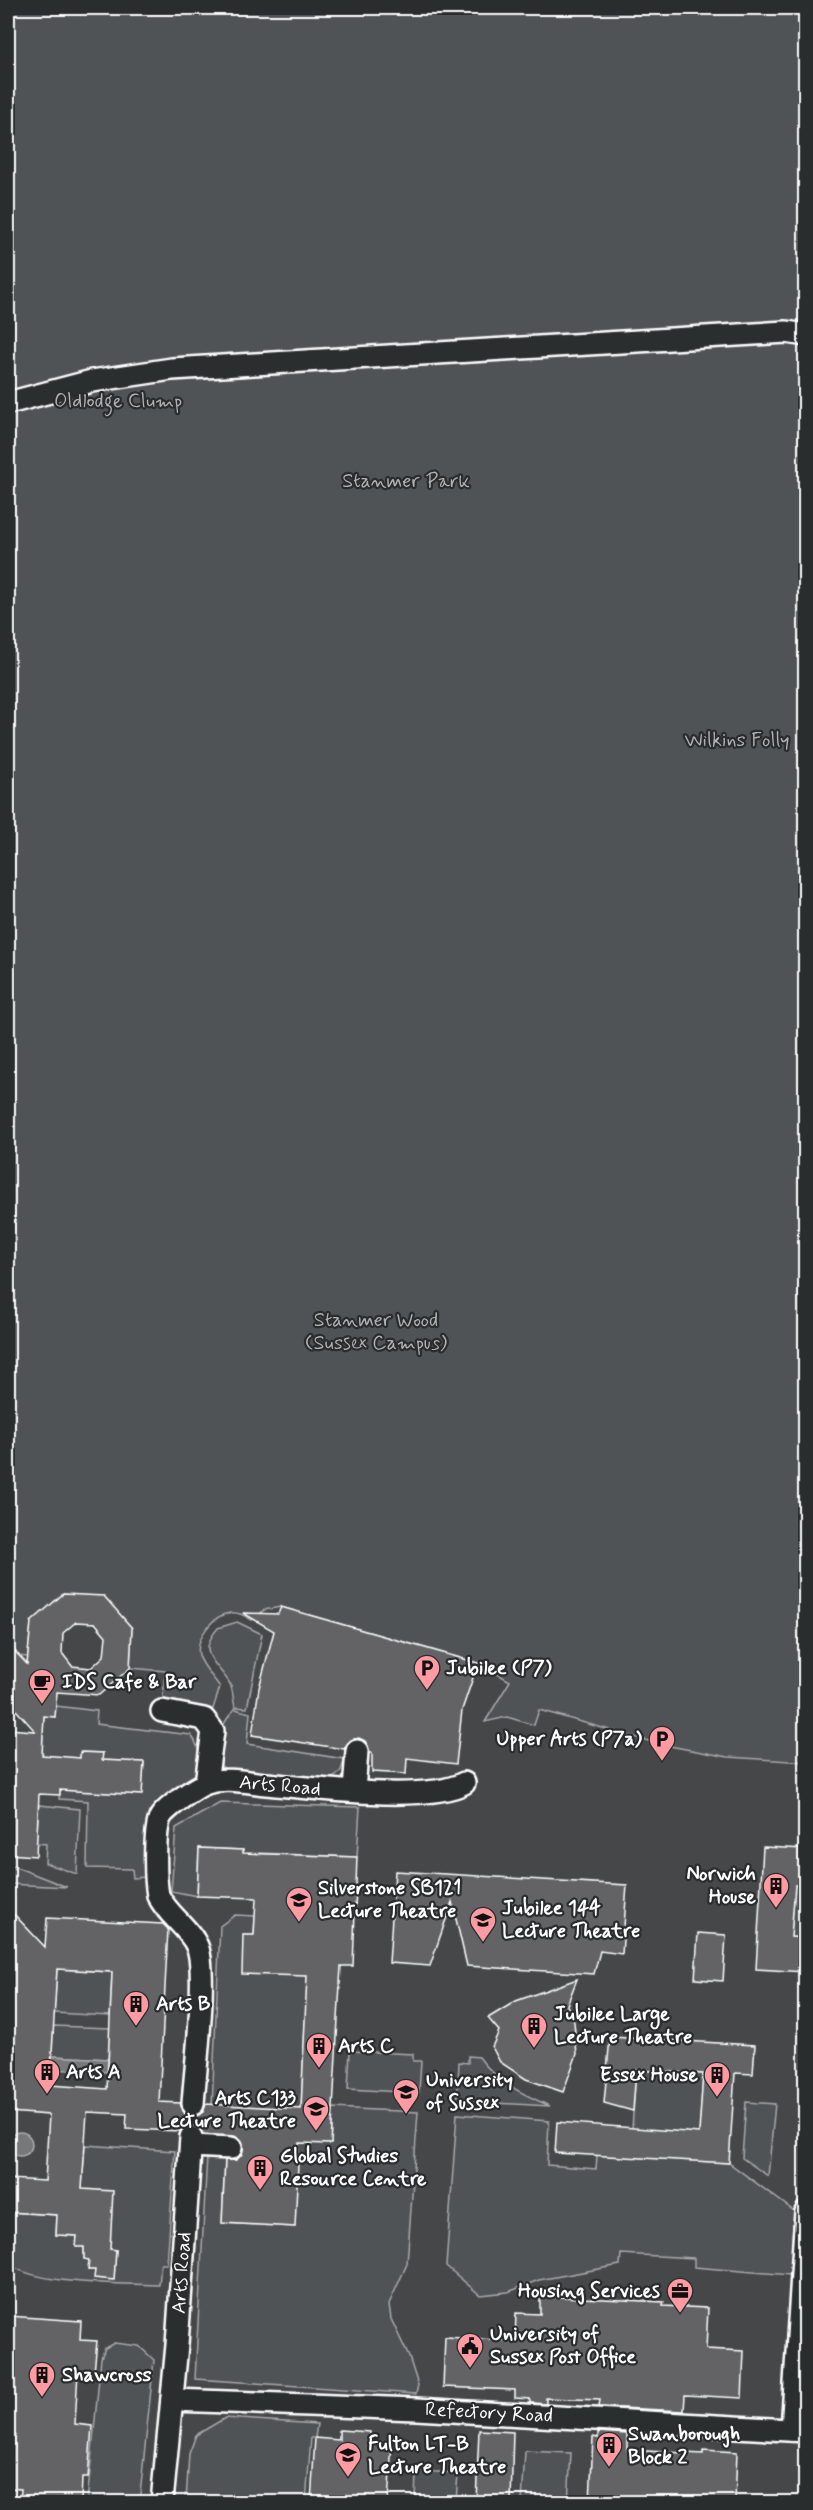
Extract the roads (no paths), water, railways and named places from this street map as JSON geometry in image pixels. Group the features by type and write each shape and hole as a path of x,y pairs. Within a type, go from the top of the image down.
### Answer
{"street":[{"path":"8,403 111,377 172,369 796,334 806,319"},
{"path":"162,1711 204,1719 213,1731 206,1783 165,1811 160,1818 157,1859 158,1895 162,1905 197,1945 202,1964 193,2104"},
{"path":"354,1791 357,1751"},
{"name":"Arts Road","path":"206,1783 226,1780 354,1791 435,1792 453,1790 464,1783"},
{"name":"Arts Road","path":"162,2502 191,2142 231,2148"},
{"path":"799,2431 806,2212"},
{"name":"Refectory Road","path":"172,2400 416,2409 799,2431"}],"tunnel":[{"path":"191,2137 193,2104"}],"place":[{"name":"Jubilee (P7)","path":"427,1691"},
{"name":"IDS Cafe & Bar","path":"42,1705"},
{"name":"Upper Arts (P7a)","path":"662,1762"},
{"name":"Norwich House","path":"776,1909"},
{"name":"Silverstone SB121 Lecture Theatre","path":"299,1923"},
{"name":"Jubilee 144 Lecture Theatre","path":"483,1943"},
{"name":"Arts B","path":"136,2027"},
{"name":"Jubilee Large Lecture Theatre","path":"534,2049"},
{"name":"Arts C","path":"319,2069"},
{"name":"Arts A","path":"47,2095"},
{"name":"Essex House","path":"717,2098"},
{"name":"University of Sussex","path":"406,2115"},
{"name":"Arts C133 Lecture Theatre","path":"316,2132"},
{"name":"Global Studies Resource Centre","path":"260,2191"},
{"name":"Housing Services","path":"680,2314"},
{"name":"University of Sussex Post Office","path":"470,2369"},
{"name":"Shawcross","path":"42,2398"},
{"name":"Swanborough Block 2","path":"609,2468"},
{"name":"Fulton LT-B Lecture Theatre","path":"348,2478"}],"park label":[{"name":"Oldlodge Clump","path":"118,401"},
{"name":"Stanmer Park","path":"406,481"},
{"name":"Wilkins Folly","path":"737,740"},
{"name":"Stanmer Wood (Sussex Campus)","path":"376,1332"}]}
